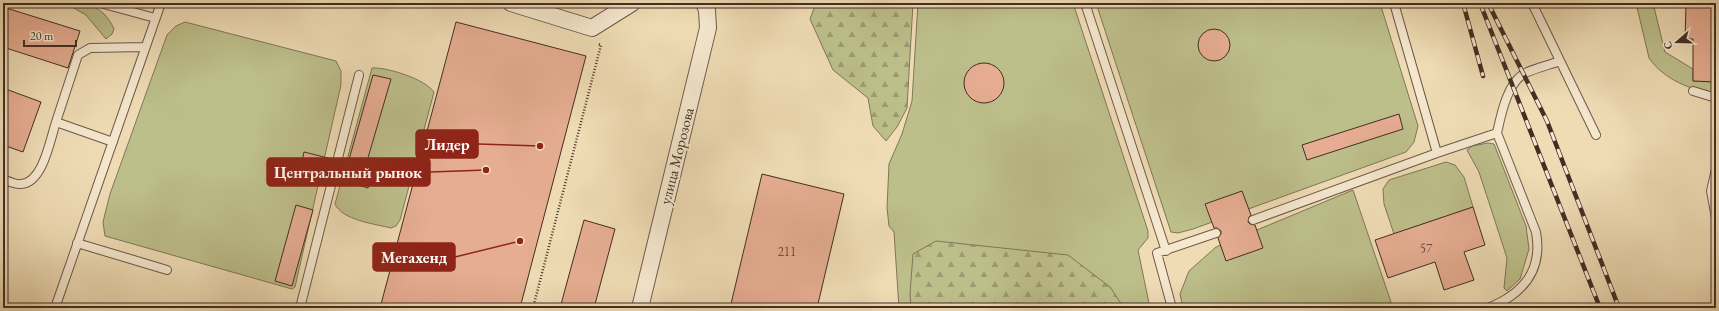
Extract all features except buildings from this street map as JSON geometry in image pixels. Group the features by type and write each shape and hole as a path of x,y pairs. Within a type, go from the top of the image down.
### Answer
{"street":[{"path":"511,3 592,28 632,3"},
{"name":"улица Морозова","path":"640,308 708,28 707,10 704,3"}],"lane":[{"path":"100,3 155,18"},
{"path":"55,308 161,3"},
{"path":"1085,3 1166,251"},
{"path":"1394,3 1437,153"},
{"path":"1532,3 1596,136"},
{"path":"3,179 20,185 32,180 39,172 78,55 90,48 145,47"},
{"path":"1488,308 1512,296 1524,284 1532,272 1537,258 1538,246 1531,220 1497,133 1503,108 1508,94 1518,79 1524,74 1560,61"},
{"path":"300,308 359,75"},
{"path":"1693,91 1716,98"},
{"path":"56,122 113,142"},
{"path":"1253,220 1437,153 1497,133"},
{"path":"1716,169 1711,191 1716,218"},
{"path":"1172,308 1157,253 1216,233"},
{"path":"77,243 167,270"}],"path":[{"path":"533,308 601,45 594,42"}],"green space":[{"path":"59,3 85,4 98,9 109,20 114,29 112,34 106,39 86,15 72,7"},
{"path":"816,3 913,3 907,108 897,127 886,141 873,126 868,98 833,70 810,19"},
{"path":"918,3 1073,3 1148,231 1148,238 1138,250 1150,308 899,308 894,232 889,226 887,208 889,164 902,134 912,101"},
{"path":"1096,3 1380,3 1418,126 1414,142 1406,152 1193,229 1178,233 1171,232"},
{"path":"1636,3 1653,3 1665,52 1693,69 1693,81 1716,82 1716,96 1679,83 1655,66 1649,58"},
{"path":"185,22 336,61 341,71 341,85 295,287 292,289 105,236 103,222 110,194 167,35 176,26"},
{"path":"372,68 396,72 414,78 429,87 434,92 400,220 396,226 391,228 352,218 344,214 335,204"},
{"path":"1488,143 1494,144 1526,226 1529,249 1520,279 1507,291 1504,288 1507,258 1479,172 1467,150 1472,146"},
{"path":"1446,162 1455,165 1464,177 1473,207 1394,234 1384,204 1383,189 1389,180"},
{"path":"1353,190 1393,308 1183,308 1180,294 1189,271 1216,247"},
{"path":"936,241 1068,255 1110,287 1124,308 911,308 910,294 913,254"}],"railway":[{"path":"1463,3 1483,76"},
{"path":"1480,3 1600,308"},
{"path":"1488,3 1547,121 1619,308"}],"place":[{"name":"Лидер","path":"540,146"},
{"name":"Центральный рынок","path":"486,170"},
{"name":"Мегахенд","path":"520,241"}]}
